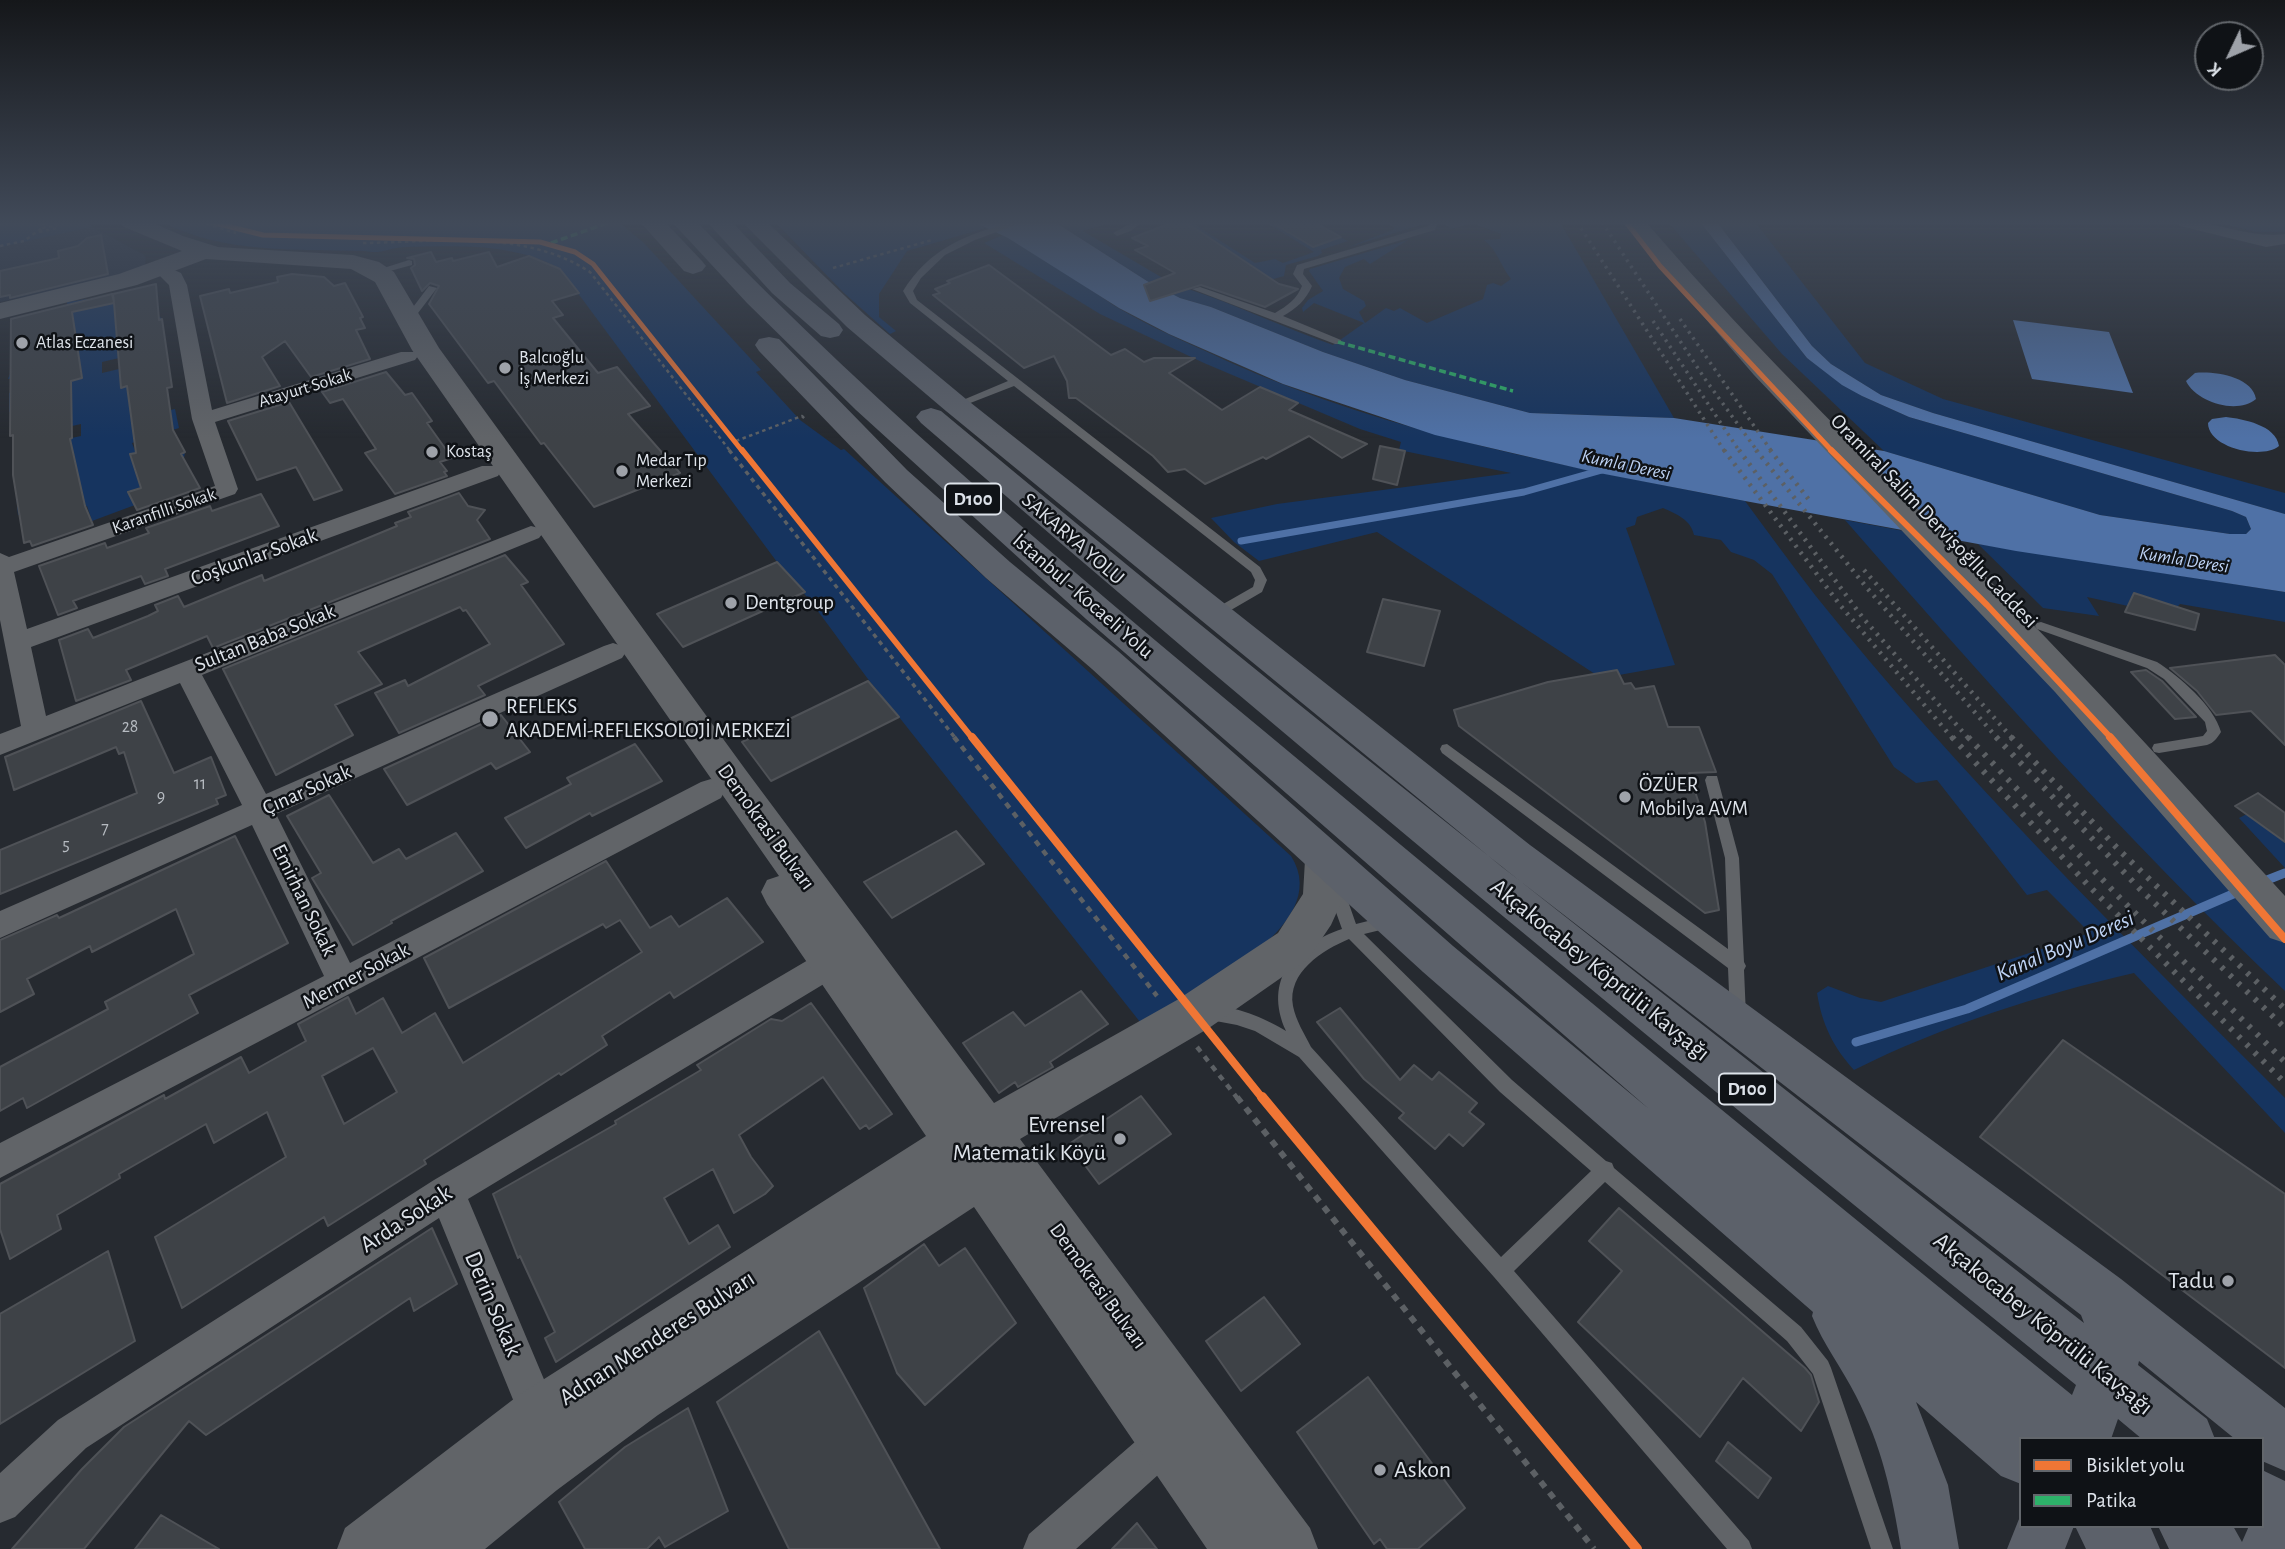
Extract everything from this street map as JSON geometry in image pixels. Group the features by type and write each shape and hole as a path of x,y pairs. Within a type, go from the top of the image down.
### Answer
{"highway":[{"path":"730,294 786,363 896,476 998,570 1115,669 1438,959 2019,1454"},
{"name":"İstanbul - Kocaeli Yolu","path":"752,294 866,404 1098,611 1293,748"},
{"name":"SAKARYA YOLU","path":"788,294 1113,573 1293,748"},
{"path":"828,294 856,321 956,405 1516,856 2102,1298 2285,1443"},
{"path":"786,363 921,475 1098,611"},
{"path":"956,405 1113,573"},
{"name":"D100","path":"1293,748 1627,1062 2080,1437"},
{"name":"Akçakocabey Köprülü Kavşağı","path":"1293,748 1692,1044 2184,1437"},
{"path":"1649,1138 1696,1130 1717,1114 1731,1097 1742,1052 1738,1024"},
{"path":"1810,1276 1856,1202 1899,1177 1935,1173"},
{"path":"1810,1276 1863,1352 1892,1412 1920,1486 1930,1549"},
{"path":"2083,1437 2118,1345 2102,1298"},
{"path":"2264,1501 2285,1517"},
{"path":"2036,1549 2044,1528"},
{"path":"2106,1528 2131,1549"},
{"path":"2189,1528 2215,1549"},
{"path":"2268,1549 2285,1528"}],"main road":[{"path":"0,311 51,294"},
{"name":"Demokrasi Bulvarı","path":"376,294 721,785 983,1151 1289,1549"},
{"name":"Demokrasi Bulvarı","path":"396,294 409,319 417,353"},
{"name":"Oramiral Salim Dervişoğllu Caddesi","path":"1696,294 1727,330 2018,611 2097,681 2159,748 2285,925"},
{"name":"Oramiral Salim Dervişoğllu Caddesi","path":"1716,294 1847,444"},
{"name":"Oramiral Salim Dervişoğllu Caddesi","path":"2018,611 2225,840 2285,890"},
{"path":"983,1151 1006,1121 1185,1018 1293,946 1316,913 1324,894 1325,860"},
{"name":"Demokrasi Bulvarı","path":"983,1151 1165,1442 1242,1549"},
{"name":"Adnan Menderes Bulvarı","path":"366,1549 539,1415 983,1151"},
{"name":"Adnan Menderes Bulvarı","path":"438,1549 537,1469 983,1151"}],"street":[{"name":"Karanfilli Sokak","path":"1,565 227,489 203,419 180,294"},
{"name":"Atayurt Sokak","path":"203,419 417,353"},
{"name":"Coşkunlar Sokak","path":"18,642 499,468"},
{"name":"Sultan Baba Sokak","path":"0,745 542,530"},
{"path":"1,565 36,730"},
{"name":"Çınar Sokak","path":"0,925 624,648"},
{"name":"Emirhan Sokak","path":"186,669 344,982"},
{"name":"Mermer Sokak","path":"0,1161 721,785"},
{"name":"Arda Sokak","path":"0,1502 72,1434 447,1192 843,956"},
{"name":"Derin Sokak","path":"447,1192 539,1415"},
{"path":"1044,1549 1165,1442"}],"lane":[{"path":"409,319 427,294"},
{"path":"910,294 913,301 927,313 1256,570 1261,580 1258,589 1215,614"},
{"path":"1212,294 1338,342"},
{"path":"1275,317 1296,304 1304,294"},
{"path":"956,405 1015,382"},
{"path":"2018,611 2152,665 2169,676 2211,720 2214,732 2207,740 2159,748"},
{"path":"1447,749 1738,966"},
{"path":"1712,780 1732,858 1738,1024"},
{"path":"1325,860 1350,930 1506,1086 1794,1334 1821,1368 1882,1549"},
{"path":"1305,1052 1287,1012 1285,993 1294,973 1309,954 1326,941 1350,930 1396,920"},
{"path":"1185,1018 1229,1015 1252,1020 1305,1052 1502,1270 1741,1549"},
{"path":"1502,1270 1606,1170"}],"path":[{"path":"608,294 1185,1018 1594,1549"},
{"path":"619,294 651,335"},
{"path":"736,441 802,416 809,423"},
{"path":"729,432 744,452"}],"shaded area":[{"path":"0,294 38,294 0,302"},
{"path":"579,294 691,294 761,370 756,372 800,420 841,450 844,449 1291,856 1300,883 1294,908 1276,933 1251,956 1140,1022 883,698 809,599 777,562"},
{"path":"845,294 879,294 879,317 896,331 890,334"},
{"path":"1068,294 1098,294 1171,336 1291,388 1354,410 1483,446 1745,501 1815,595 1926,726 2043,853 2285,1098 2285,1133 2134,973 1991,1013 1921,1039 1854,1070 1834,1044 1822,1015 1817,993 1828,986 1860,998 1881,1002 2090,933 2047,890 2027,895 1937,780 1916,783 1894,767 1772,574 1754,560 1731,552 1721,540 1694,535 1687,521 1663,508 1637,517 1635,525 1626,528 1675,665 1619,675 1617,670 1595,674 1377,532 1259,561 1234,542 1211,518 1277,504 1511,473 1399,450 1401,442 1360,429 1204,363 1100,314"},
{"path":"1173,294 1204,294 1333,345 1364,323 1314,303 1303,312 1302,308 1308,300 1318,294 1352,294 1364,301 1366,306 1359,312 1365,323 1386,308 1394,311 1400,308 1427,323 1483,299 1484,294 1602,294 1674,418 1530,413 1405,380 1323,352 1211,307"},
{"path":"1730,294 1757,294 1807,358 1862,396 1909,417 2232,511 2246,517 2251,529 2246,534 2230,534 2100,515 1884,451 1782,354"},
{"path":"1772,294 1811,294 1865,363 1943,399 2285,493 2285,514 1933,413 1881,395 1831,364 1812,346"},
{"path":"87,299 88,304 115,302 116,314 158,305 159,308 115,318 116,327 160,317 162,319 118,329 166,347 102,362 102,373 136,365 122,387 127,386 129,398 167,388 169,397 131,406 132,419 175,409 179,428 132,443 136,453 131,454 136,468 185,452 184,458 136,475 141,488 128,493 135,505 92,521 87,506 69,512 66,500 18,515 16,494 78,475 75,462 14,480 13,471 67,457 67,439 81,436 81,424 18,438 70,398 9,412 9,393 71,377 70,364 8,379 11,371 65,345 10,358 73,323 10,338 68,313 67,302"},
{"path":"1845,520 1904,531 2047,675 2285,944 2285,991 2114,819 2005,701"},
{"path":"1978,544 2285,592 2285,622 2180,604 2177,607 2134,593 2128,606 2087,597 2099,616 2043,608"},
{"path":"2247,814 2285,838 2285,868 2239,818"}],"water":[{"name":"Kumla Deresi","path":"1097,294 1173,294 1323,352 1405,380 1530,413 1674,418 1884,451 2100,515 2230,534 2246,534 2251,529 2246,517 2232,511 1909,417 1862,396 1842,385 1807,358 1757,294 1772,294 1812,346 1831,364 1881,395 1933,413 2285,514 2285,592 2016,551 1745,501 1594,472 1435,435 1283,384 1169,334"},
{"path":"2013,320 2109,332 2133,393 2032,379"},
{"path":"2195,373 2221,374 2240,380 2253,391 2256,399 2238,406 2208,400 2198,395 2186,381"},
{"path":"2226,417 2258,424 2272,433 2279,446 2261,452 2226,445 2210,432 2208,423 2212,419"}],"building":[{"path":"0,294 25,294 10,298 10,295 0,297"},
{"path":"111,294 114,302 113,294 157,294 172,387 167,388 173,430 185,452 181,454 200,488 137,510 128,492 141,488 130,454 136,453 127,386 121,388 114,303 72,312 82,378 71,381 70,439 85,506 93,525 32,546 30,541 24,543 13,475 13,435 10,436 11,319"},
{"path":"351,294 363,317 360,318 365,328 356,330 370,359 311,377 285,341 262,357 280,386 227,403 200,296"},
{"path":"434,294 575,294 552,301 563,315 553,318 598,373 617,367 650,406 628,414 680,473 594,507 544,443 541,444 494,381 488,383 429,304"},
{"path":"1029,294 1111,355 1125,349 1144,362 1154,358 1195,358 1169,373 1222,410 1260,387 1298,403 1289,410 1367,444 1342,458 1309,436 1266,459 1263,457 1205,484 1185,469 1168,472 1153,456 1076,398 1069,398 1067,381 1054,356 1024,368 933,295"},
{"path":"1147,294 1171,294 1150,301"},
{"path":"1228,294 1288,294 1265,307"},
{"path":"386,372 405,395 412,393 432,421 427,423 452,458 440,462 447,471 444,472 447,476 395,494 365,453 376,449 343,399 330,403 322,392"},
{"path":"289,402 342,490 314,500 296,467 257,480 228,421"},
{"path":"1380,446 1405,451 1397,485 1373,479"},
{"path":"459,493 468,506 485,510 477,520 490,539 213,648 207,636 126,670 131,680 76,701 59,640 88,629 93,638 148,616 158,611 155,605 178,596 184,607 262,575 264,581 397,526 395,523 411,517 408,512"},
{"path":"261,494 279,526 165,569 168,576 145,584 141,576 73,601 77,608 58,615 39,566 105,543 107,548 149,533 146,528 210,506 212,511"},
{"path":"505,555 528,582 521,585 564,644 478,686 485,695 399,733 375,693 405,680 408,686 490,644 466,610 463,611 460,607 358,652 382,684 335,705 353,735 276,775 223,669"},
{"name":"Dentgroup","path":"777,562 805,592 683,647 657,614"},
{"path":"2134,593 2199,614 2195,630 2125,612"},
{"path":"1383,599 1440,611 1424,666 1367,652"},
{"path":"2275,655 2285,665 2285,745 2251,711 2216,715 2197,691 2170,668"},
{"name":"ÖZÜER Mobilya AVM","path":"1617,670 1624,684 1631,683 1635,689 1654,686 1668,727 1699,727 1716,772 1689,773 1705,822 1719,910 1705,913 1459,726 1454,710 1548,682"},
{"path":"2146,670 2162,681 2196,717 2175,719 2131,672"},
{"path":"868,681 899,717 771,781 742,742"},
{"path":"141,701 174,773 211,757 226,795 216,799 218,804 0,894 0,850 137,793 124,752 119,754 116,747 14,790 5,757"},
{"path":"501,715 530,752 496,769 491,763 407,805 384,769"},
{"path":"635,744 662,781 592,816 590,813 526,848 505,818 571,784 567,778"},
{"path":"2258,793 2285,813 2285,842 2235,806"},
{"path":"329,795 373,863 399,849 406,859 456,833 483,871 353,945 312,878 321,873 287,816"},
{"path":"956,831 984,864 892,918 864,882"},
{"path":"235,836 288,943 189,995 198,1013 27,1108 23,1098 0,1111 0,1067 108,1009 105,1002 194,954 176,909 92,952 90,946 27,979 34,994 0,1012 0,940 57,915 59,918"},
{"path":"606,861 650,928 671,916 679,927 727,898 763,942 674,998 670,992 602,1036 607,1045 424,1160 426,1164 328,1226 324,1217 182,1308 155,1237 286,1157 267,1112 214,1143 206,1124 119,1174 120,1178 57,1215 61,1229 10,1259 0,1229 0,1184 164,1095 165,1099 241,1057 249,1073 306,1041 298,1024 348,997 356,1014 383,998 402,1033 435,1013 463,1063 642,952 620,920 606,928 603,924 449,1008 424,958","holes":["373,1048 397,1092 344,1124 322,1076"]},
{"path":"1081,991 1108,1024 1050,1062 1053,1067 1018,1087 1015,1082 999,1093 963,1043 1013,1012 1025,1026"},
{"path":"811,1003 892,1114 869,1129 866,1125 860,1129 823,1077 739,1135 751,1157 773,1186 765,1194 734,1213 713,1169 664,1198 689,1244 718,1225 730,1247 556,1362 545,1338 555,1332 520,1256 518,1258 493,1194 616,1124 615,1121 701,1070 697,1065 771,1019 782,1021"},
{"path":"1340,1008 1400,1080 1414,1065 1432,1080 1439,1072 1477,1103 1469,1112 1484,1124 1463,1146 1449,1134 1435,1149 1399,1118 1404,1113 1364,1079 1317,1022"},
{"name":"Tadu","path":"2063,1040 2285,1194 2285,1368 1980,1137"},
{"name":"Evrensel Matematik Köyü","path":"1141,1096 1171,1134 1099,1184 1069,1144"},
{"path":"1619,1208 1811,1375 1819,1402 1801,1431 1743,1378 1700,1437 1578,1322 1622,1271 1589,1241"},
{"path":"432,1228 457,1284 414,1311 410,1298 206,1435 189,1421 84,1549 12,1549 82,1469 124,1427"},
{"path":"924,1244 939,1266 965,1248 1016,1323 925,1405 897,1373 864,1288"},
{"path":"108,1251 135,1341 0,1424 0,1314"},
{"path":"1264,1297 1300,1344 1241,1391 1206,1341"},
{"path":"819,1331 940,1549 789,1549 717,1402"},
{"name":"Askon","path":"1368,1377 1465,1508 1418,1549 1387,1549 1380,1539 1374,1544 1297,1432"},
{"path":"688,1408 728,1511 665,1547 659,1537 647,1549 585,1549 559,1502 625,1447"},
{"path":"1728,1442 1771,1478 1758,1498 1716,1461"},
{"path":"161,1515 219,1549 135,1549"},
{"path":"1137,1523 1157,1549 1112,1549"}],"waterway":[{"name":"Kumla Deresi","path":"1241,541 1524,492 1602,470"},
{"name":"Kanal Boyu Deresi","path":"2262,882 2285,873"},
{"name":"Kanal Boyu Deresi","path":"1856,1042 1967,1009 2240,891"}],"railway":[{"path":"1624,294 1725,452"},
{"path":"1649,294 1705,379 1758,452"},
{"path":"1680,319 1772,452"},
{"path":"1653,321 1740,452"},
{"path":"1724,450 1840,605 1953,739"},
{"path":"1739,450 1863,618 1969,739"},
{"path":"1756,450 1867,588 1998,739"},
{"path":"1770,450 1810,501"},
{"path":"1864,570 2013,739"},
{"path":"1952,737 2087,884 2285,1083"},
{"path":"1968,737 2119,897 2285,1062"},
{"path":"1996,737 2139,888 2285,1028"},
{"path":"2011,737 2120,851 2285,1009"}],"marked path":[{"path":"1338,342 1513,391"}],"cycle path":[{"path":"617,294 1204,1027 1637,1549"},
{"path":"1686,294 1823,442 1987,605 2128,756 2285,939"}],"place":[{"name":"Atlas Eczanesi","path":"22,343"},
{"name":"Balcıoğlu İş Merkezi","path":"505,368"},
{"name":"Kostaş","path":"432,452"},
{"name":"Medar Tıp Merkezi","path":"622,471"},
{"name":"Dentgroup","path":"731,603"},
{"name":"REFLEKS AKADEMİ-REFLEKSOLOJİ MERKEZİ","path":"490,719"},
{"name":"ÖZÜER Mobilya AVM","path":"1625,797"},
{"name":"Evrensel Matematik Köyü","path":"1120,1139"},
{"name":"Tadu","path":"2228,1281"},
{"name":"Askon","path":"1380,1470"}]}
